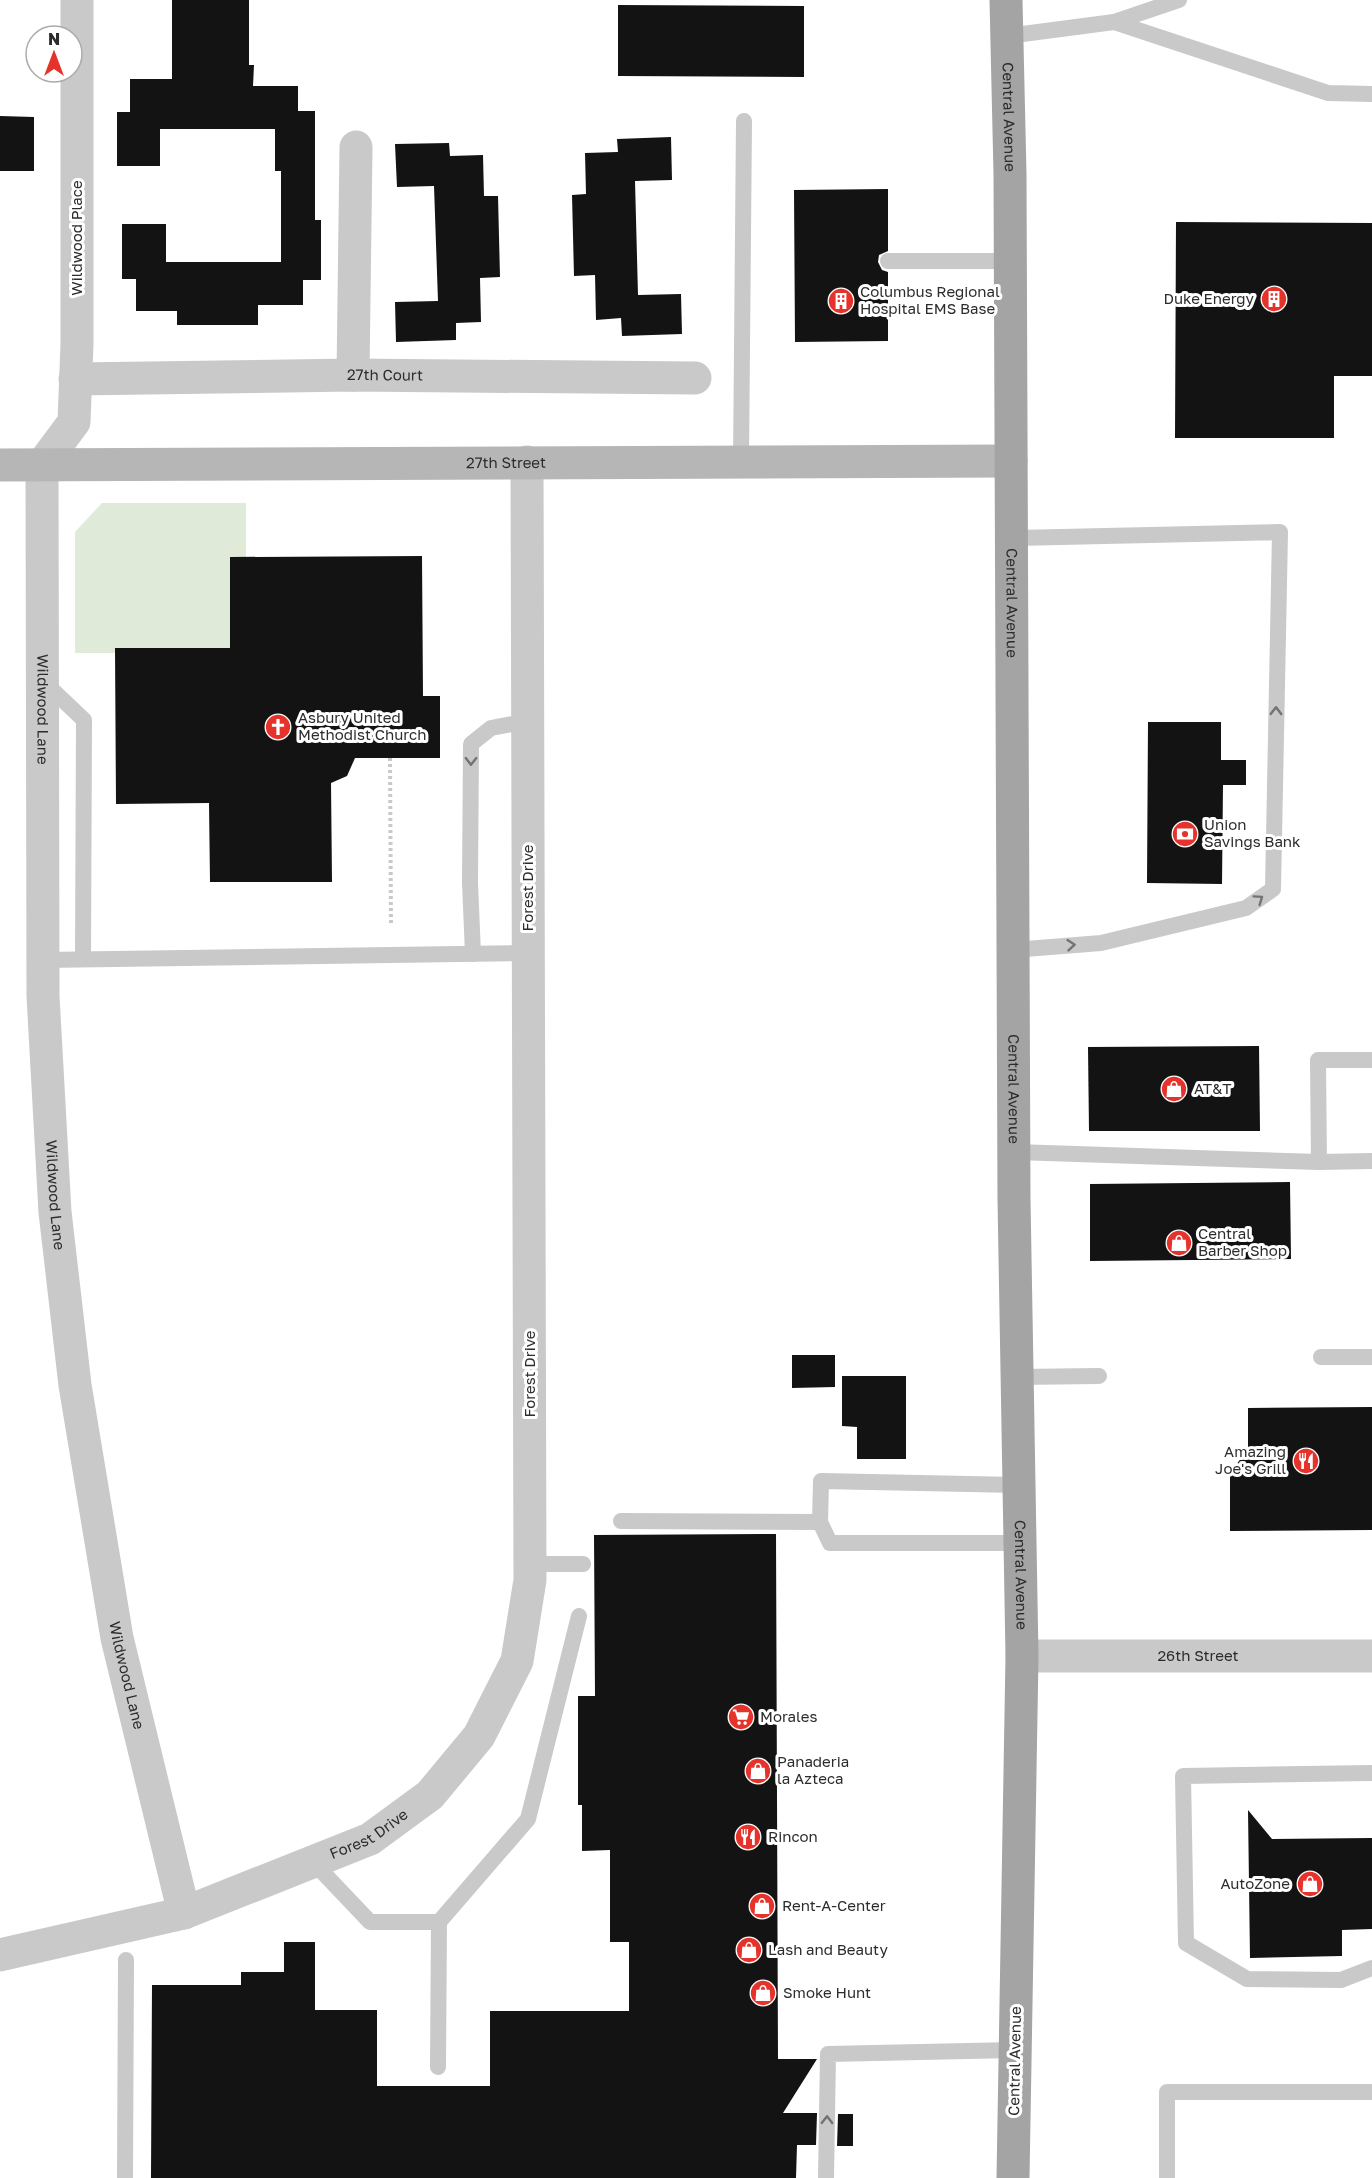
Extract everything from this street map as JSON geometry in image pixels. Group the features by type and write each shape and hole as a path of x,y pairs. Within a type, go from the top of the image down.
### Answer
{"main road":[{"name":"Central Avenue","path":"1006,0 1010,261 1014,1152 1022,1656 1013,2178"}],"street":[{"name":"Wildwood Place","path":"42,465 74,422 77,0"},
{"path":"353,375 356,147"},
{"name":"27th Court","path":"75,379 353,375 695,378"},
{"name":"27th Street","path":"0,465 1011,461"},
{"name":"Forest Drive","path":"0,1955 184,1913 370,1839 430,1795 479,1736 517,1661 530,1580 527,462"},
{"name":"Wildwood Lane","path":"42,465 43,996 56,1212 75,1385 117,1638 184,1913"},
{"name":"26th Street","path":"1022,1656 1372,1656"}],"lane":[{"path":"1007,36 1113,22 1179,0"},
{"path":"1113,22 1328,93 1372,94"},
{"path":"741,462 744,121"},
{"path":"888,261 1010,261"},
{"path":"1011,538 1280,532 1273,890 1246,908 1112,940 1013,950"},
{"path":"42,680 84,720 83,959"},
{"path":"473,954 470,883 471,744 491,728 528,722"},
{"path":"43,960 528,953"},
{"path":"1319,1162 1318,1060 1372,1060"},
{"path":"1014,1152 1319,1162 1372,1161"},
{"path":"1321,1358 1372,1358"},
{"path":"1017,1377 1099,1377"},
{"path":"1019,1485 821,1481 820,1522 830,1543 1020,1543"},
{"path":"621,1521 820,1522"},
{"path":"530,1564 583,1564"},
{"path":"438,2067 439,1922 528,1819 579,1616"},
{"path":"1372,1773 1183,1776 1186,1943 1247,1979 1341,1980 1372,1968"},
{"path":"313,1862 370,1922 439,1922"},
{"path":"125,2178 126,1960"},
{"path":"826,2178 828,2054 1015,2050"},
{"path":"1167,2178 1167,2092 1372,2092"}],"path":[{"path":"390,758 391,926"}],"green space":[{"path":"102,503 246,503 246,557 230,558 230,648 115,648 115,653 75,653 75,532"}],"building":[{"path":"172,0 249,0 249,65 254,65 253,86 298,86 298,111 315,111 315,220 321,220 321,280 303,280 303,305 258,305 258,325 177,325 177,311 136,311 136,279 122,279 122,224 166,224 166,262 281,262 281,171 275,171 275,129 160,129 160,166 117,166 117,112 130,112 130,79 172,79"},
{"path":"618,5 804,6 804,77 618,76"},
{"path":"0,116 34,117 34,171 0,171"},
{"path":"671,137 672,180 635,181 638,295 681,294 682,334 622,336 621,318 596,320 595,275 574,276 572,195 586,194 585,153 618,152 617,139"},
{"path":"449,143 450,156 483,155 484,196 498,196 500,277 480,278 481,322 456,323 456,340 396,342 395,302 438,301 434,186 397,187 395,144"},
{"name":"Columbus Regional Hospital EMS Base","path":"888,189 888,251 879,255 878,262 882,270 888,272 888,341 795,342 794,190"},
{"name":"Duke Energy","path":"1176,222 1372,223 1372,376 1334,376 1334,438 1175,438"},
{"name":"Asbury United Methodist Church","path":"422,556 423,696 440,696 440,758 355,758 347,776 331,783 332,882 210,882 209,803 116,804 115,648 230,648 230,557"},
{"name":"Union Savings Bank","path":"1148,722 1221,722 1221,760 1246,760 1246,785 1223,785 1222,884 1147,883"},
{"name":"AT&T","path":"1259,1046 1260,1131 1089,1131 1088,1047"},
{"path":"1290,1182 1291,1259 1090,1261 1090,1184"},
{"path":"792,1355 835,1355 835,1387 792,1388"},
{"path":"842,1376 906,1376 906,1459 857,1459 857,1427 842,1426"},
{"name":"Amazing Joe's Grill","path":"1372,1407 1372,1530 1230,1531 1230,1473 1248,1449 1248,1408"},
{"path":"776,1534 778,2059 817,2059 783,2113 817,2113 816,2145 797,2145 796,2178 151,2178 152,1985 241,1985 241,1972 284,1972 284,1942 315,1942 315,2010 377,2010 377,2086 490,2086 490,2011 629,2011 629,1942 610,1942 610,1850 582,1851 582,1805 578,1805 578,1696 595,1696 594,1535"},
{"name":"AutoZone","path":"1248,1810 1272,1839 1372,1838 1372,1929 1342,1930 1342,1956 1250,1958"},
{"path":"838,2114 853,2114 853,2146 837,2146"}],"place":[{"name":"Duke Energy","path":"1274,299"},
{"name":"Columbus Regional Hospital EMS Base","path":"841,301"},
{"name":"Asbury United Methodist Church","path":"278,727"},
{"name":"Union Savings Bank","path":"1185,834"},
{"name":"AT&T","path":"1174,1089"},
{"name":"Central Barber Shop","path":"1179,1243"},
{"name":"Amazing Joe's Grill","path":"1306,1461"},
{"name":"Morales","path":"741,1717"},
{"name":"Panaderia la Azteca","path":"758,1771"},
{"name":"Rincon","path":"748,1837"},
{"name":"AutoZone","path":"1310,1884"},
{"name":"Rent-A-Center","path":"762,1906"},
{"name":"Lash and Beauty","path":"749,1950"},
{"name":"Smoke Hunt","path":"763,1993"}]}
